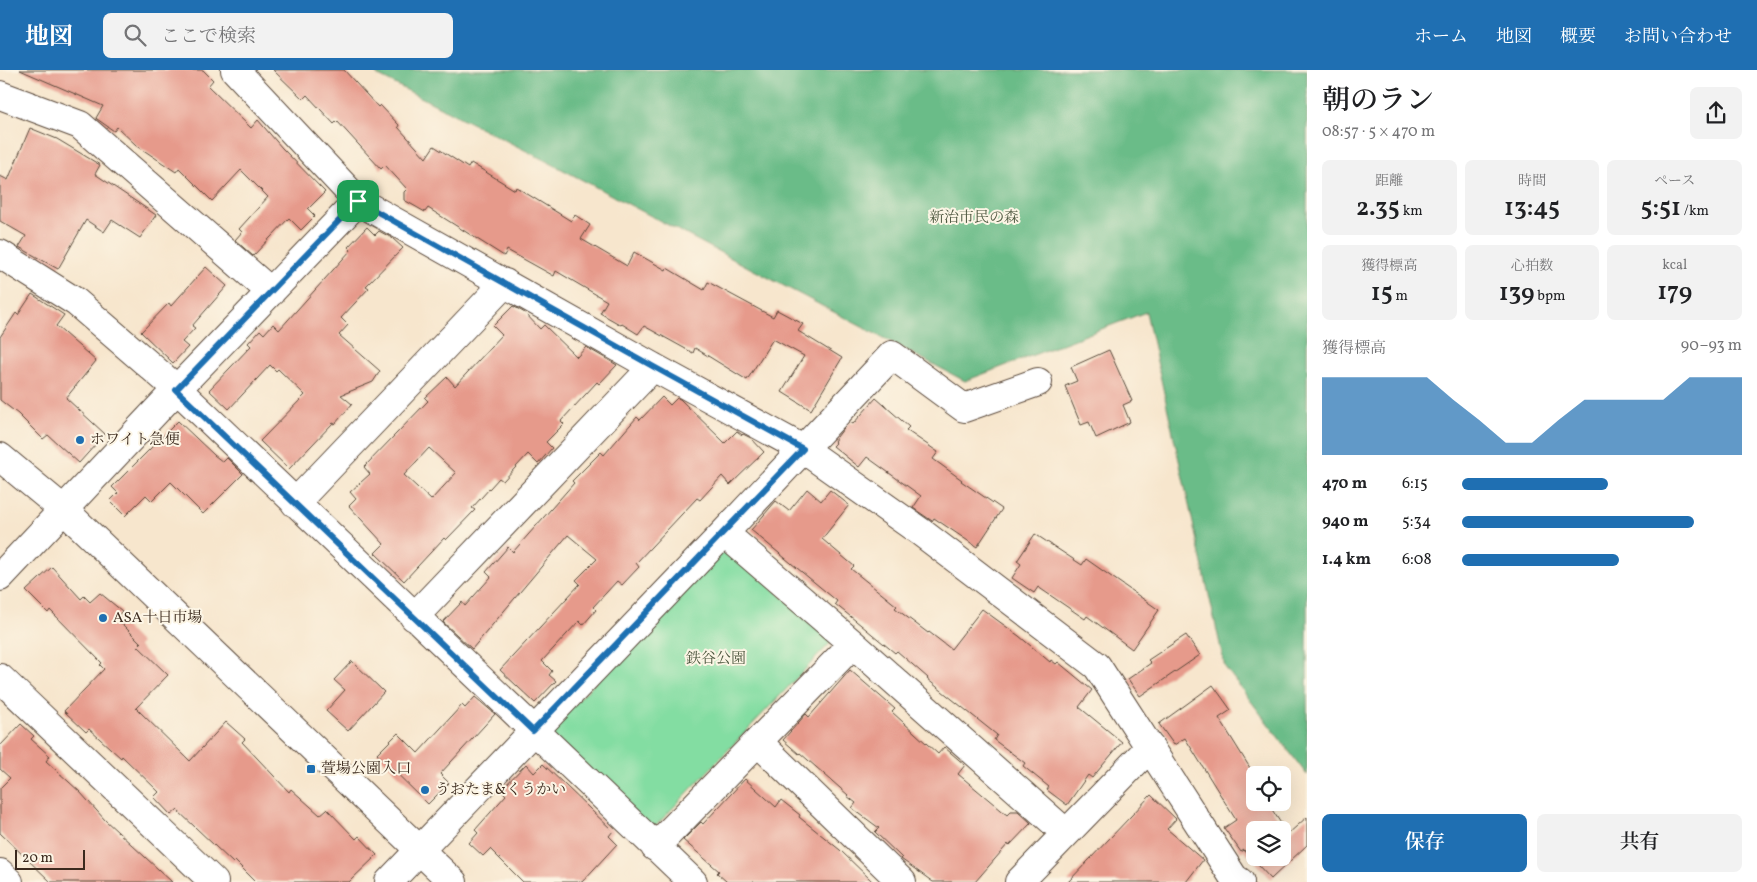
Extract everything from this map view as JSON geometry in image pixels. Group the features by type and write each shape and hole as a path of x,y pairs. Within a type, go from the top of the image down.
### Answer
{"street":[{"path":"235,70 358,201 803,449 922,533 1097,666 1235,881"},
{"path":"0,95 80,126 271,292"},
{"path":"0,578 176,390 358,201"},
{"path":"0,254 76,302 176,390 693,882"},
{"path":"295,504 505,283"},
{"path":"389,882 892,355 964,408 1038,382"},
{"path":"414,617 654,367"},
{"path":"0,457 64,510 453,882"},
{"path":"724,533 853,644 1066,833"},
{"path":"655,846 853,644"},
{"path":"0,678 214,882"},
{"path":"758,742 902,882"},
{"path":"1019,882 1150,747"},
{"path":"0,873 9,882"}],"green space":[{"name":"新治市民の森","path":"374,70 1307,70 1307,775 1225,667 1146,312 965,381 552,164 377,75"},
{"name":"鉄谷公園","path":"724,547 833,640 650,832 547,733"}],"building":[{"path":"20,70 203,70 213,80 208,86 251,128 258,120 282,148 325,192 308,209 315,216 301,230 289,218 253,256 235,240 242,232 239,229 268,197 241,170 212,201 179,168 176,172 136,145 117,127 114,131 97,119 103,106"},
{"path":"273,70 344,70 378,107 380,105 399,125 398,127 426,158 434,146 468,168 471,163 515,190 516,187 571,221 575,215 590,225 581,239 627,266 634,252 666,270 667,268 704,290 708,282 773,317 777,310 803,324 798,331 842,358 811,410 782,392 804,356 773,339 747,380 695,348 693,353 644,326 638,334 600,313 607,301 556,271 554,276 507,250 504,256 428,208 425,212 404,200 404,192 407,189 385,165 381,169 337,121 334,124 307,95 303,99"},
{"path":"30,128 57,139 100,165 95,174 156,215 140,238 112,220 104,232 86,220 58,269 19,247 26,236 0,221 0,176 8,180"},
{"path":"367,227 375,235 379,231 392,238 403,248 366,286 369,288 341,318 348,325 339,335 380,371 373,382 341,395 352,404 335,424 333,423 289,469 260,441 305,395 278,369 276,371 270,365 229,409 209,390 251,346 248,343 260,330 264,334 273,324 279,330 351,250 348,247"},
{"path":"206,267 227,286 192,326 195,328 182,342 188,347 173,363 141,332 169,303 171,306"},
{"path":"32,294 64,315 56,326 96,361 66,398 105,434 79,463 48,435 43,439 18,414 0,400 0,337"},
{"path":"513,306 525,313 540,329 544,325 577,357 586,347 617,365 599,384 597,382 561,421 564,424 546,442 552,448 538,464 528,454 503,481 499,478 472,508 475,510 446,540 444,538 404,581 375,553 384,544 349,506 356,499 350,492 370,474 364,467 428,401 425,398 447,377 455,386 502,335 493,326","holes":["429,448 456,473 431,500 404,475"]},
{"path":"1109,350 1132,401 1123,405 1130,422 1096,438 1089,422 1081,425 1065,386 1077,381 1071,367"},
{"path":"662,397 670,405 677,398 680,399 725,443 737,431 751,438 764,452 730,485 722,476 700,500 697,498 636,563 639,567 622,585 617,581 593,607 596,610 583,625 579,621 542,661 552,671 549,675 556,681 535,703 500,670 580,584 576,580 597,559 568,535 472,649 443,622 462,602 465,606 491,577 486,572 508,547 513,552 574,483 572,481 601,452 604,455 637,417 640,420"},
{"path":"876,398 909,427 906,430 938,452 933,459 1002,509 977,547 934,518 932,521 913,508 921,496 867,457 859,467 833,446 836,443 834,441 843,429 850,422 853,424"},
{"path":"178,421 214,455 223,462 227,458 243,474 203,514 171,482 152,501 146,495 125,516 110,501 118,493 112,487"},
{"path":"807,489 821,501 830,490 849,505 822,539 854,566 851,569 897,606 895,608 928,633 951,649 982,609 1050,662 1051,660 1056,664 1058,662 1092,690 1079,707 1122,742 1092,778 1088,775 1067,805 1047,790 1049,787 1023,766 1025,763 994,740 997,735 927,679 897,651 895,653 835,604 837,601 751,530 776,501 789,511"},
{"path":"1035,534 1082,565 1086,559 1159,610 1132,649 1087,616 1085,619 1038,587 1034,593 1012,578 1021,564 1017,561"},
{"path":"52,567 81,599 84,596 90,602 100,593 122,611 116,618 141,643 138,646 168,675 136,708 190,761 226,722 245,739 242,742 289,792 291,789 320,815 327,809 356,839 359,836 377,855 349,882 256,882 177,810 171,815 154,797 159,792 122,756 121,758 89,729 86,732 64,711 104,669 100,665 102,663 50,610 48,613 26,591"},
{"path":"1186,635 1200,655 1140,696 1128,679 1151,663 1148,660"},
{"path":"352,661 384,692 348,731 326,711 345,690 334,680"},
{"path":"850,670 895,709 892,712 938,754 944,747 965,765 958,774 1007,815 1011,811 1018,811 1031,823 1009,846 1008,844 975,882 933,882 901,859 875,832 879,828 852,808 856,803 783,740 806,714 809,717"},
{"path":"1213,685 1231,710 1219,718 1249,766 1246,766 1246,811 1273,811 1279,821 1246,821 1246,852 1244,850 1241,852 1224,828 1236,820 1185,738 1174,745 1159,724"},
{"path":"475,697 495,714 440,774 449,783 428,804 377,754 398,733 418,753 462,705 465,708"},
{"path":"21,724 34,736 31,739 50,756 46,761 80,792 105,820 172,882 51,882 0,833 0,788 10,778 0,769 0,746"},
{"path":"526,764 534,773 543,764 613,831 609,836 617,844 582,882 523,882 490,849 483,856 469,843 478,833 475,830 506,795 501,790"},
{"path":"745,779 776,807 781,800 800,815 799,817 840,850 873,882 727,882 717,873 719,871 683,840 701,822 703,824"},
{"path":"1151,795 1176,819 1167,829 1203,860 1186,882 1068,882"},
{"path":"1307,817 1307,845 1291,860 1291,831"},
{"path":"1259,866 1285,866 1271,879"}],"place":[{"name":"ホワイト急便","path":"80,440"},
{"name":"ASA十日市場","path":"103,618"},
{"name":"萱場公園入口","path":"311,769"},
{"name":"うおたま&くうかい","path":"425,790"}],"route":[{"path":"358,201 803,449 533,731 176,390 358,201"}]}
